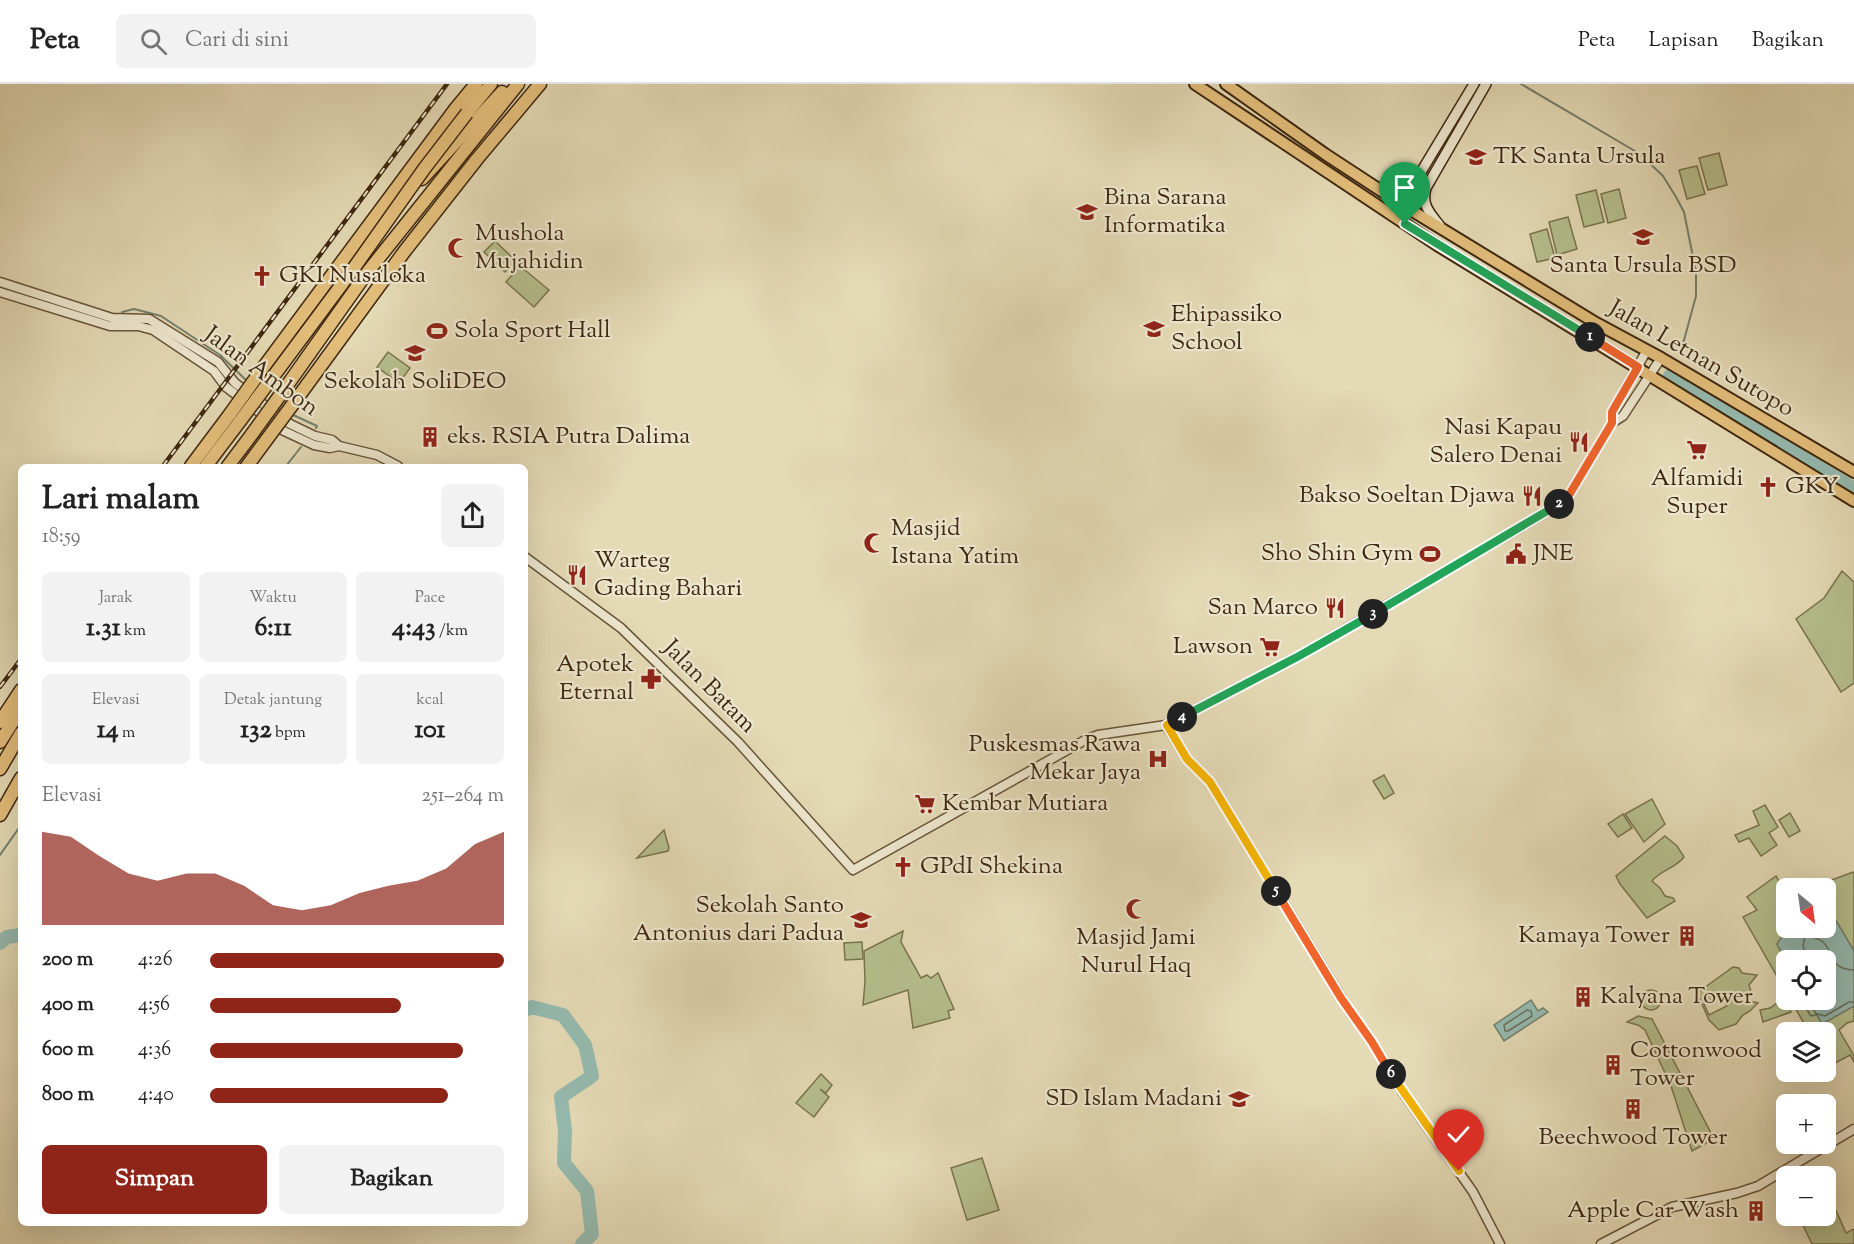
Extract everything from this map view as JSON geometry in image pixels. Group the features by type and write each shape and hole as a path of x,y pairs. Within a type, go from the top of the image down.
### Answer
{"highway":[{"path":"207,464 260,372 476,84"},
{"path":"192,464 235,417 491,84"},
{"path":"316,298 510,84"},
{"path":"230,464 366,274 518,84"},
{"path":"248,464 404,252 540,84"},
{"path":"477,159 550,84"},
{"path":"0,722 18,695"},
{"path":"0,741 18,714"},
{"path":"0,771 18,738"},
{"path":"0,771 18,748"},
{"path":"0,803 18,776"},
{"path":"0,815 18,783"}],"main road":[{"name":"Jalan Letnan Sutopo","path":"1195,84 1398,220 1854,501"},
{"name":"Jalan Letnan Sutopo","path":"1226,84 1325,154 1444,230 1596,323 1661,358 1854,472"},
{"path":"1384,192 1402,189 1415,182 1474,84"},
{"path":"1444,230 1426,208 1424,201 1426,188 1486,84"}],"street":[{"name":"Jalan Ambon","path":"0,282 112,318 149,318 218,362 235,383 290,424 315,436 332,440 339,446"},
{"name":"Jalan Ambon","path":"0,292 110,326 138,326 153,330 214,370 226,387 284,431 314,445 330,448 339,446"},
{"path":"1612,423 1612,412 1647,350"},
{"path":"1500,1244 1477,1198 1345,1004 1210,782 1187,759 1167,725 1299,656 1557,506 1569,495 1612,423 1623,417 1661,358"},
{"path":"339,446 377,455 394,464"},
{"name":"Jalan Batam","path":"528,559 621,628 738,741 850,868 1098,735 1167,725"},
{"path":"1601,1244 1672,1207 1726,1196 1758,1186 1854,1129"}],"green space":[{"path":"1719,153 1727,185 1708,190 1699,158"},
{"path":"1697,166 1705,194 1687,199 1679,170"},
{"path":"1619,189 1626,218 1608,223 1601,194"},
{"path":"1596,190 1604,222 1584,227 1576,195"},
{"path":"1568,217 1577,249 1557,255 1549,222"},
{"path":"1547,229 1555,258 1537,262 1530,234"},
{"path":"495,241 516,261 505,272 484,252"},
{"path":"520,266 549,290 534,307 506,282"},
{"path":"388,352 410,368 399,383 377,367"},
{"path":"1842,571 1854,582 1854,683 1841,692 1796,619 1824,598"},
{"path":"1384,775 1394,793 1384,799 1373,781"},
{"path":"1652,799 1665,824 1644,842 1625,814"},
{"path":"1765,805 1778,827 1769,833 1777,845 1761,856 1749,838 1739,842 1735,835 1759,825 1753,811"},
{"path":"1790,813 1800,831 1789,837 1779,820"},
{"path":"1623,814 1632,828 1618,837 1608,824"},
{"path":"664,830 668,851 637,858"},
{"path":"1665,836 1677,846 1684,857 1652,881 1665,896 1675,901 1647,918 1616,876"},
{"path":"1854,873 1854,951 1836,921 1836,878"},
{"path":"1776,876 1776,938 1781,938 1777,944 1780,950 1776,950 1776,975 1743,917 1757,910 1747,897"},
{"path":"903,931 901,942 921,978 927,975 931,978 938,973 954,1009 948,1011 950,1018 913,1028 908,990 863,1005 864,951"},
{"path":"862,942 863,959 845,960 844,943"},
{"path":"1733,967 1739,968 1742,973 1757,975 1749,985 1751,992 1745,996 1745,1000 1758,1003 1736,1024 1719,1030 1709,1020 1697,993","holes":["1722,995 1727,1006 1709,1015 1704,1004"]},
{"path":"1651,990 1658,993 1661,1000 1658,1007 1651,1010 1644,1007 1641,1000 1644,993"},
{"path":"1776,1004 1776,1010 1790,1010 1791,1012 1763,1022 1760,1010"},
{"path":"1854,1006 1854,1021 1847,1023 1839,1030 1854,1056 1854,1062 1850,1055 1836,1063 1836,1022 1826,1022"},
{"path":"1796,1010 1814,1010 1821,1022 1803,1022"},
{"path":"1638,1016 1652,1019 1714,1139 1692,1151 1671,1086 1645,1030 1627,1022"},
{"path":"821,1074 832,1085 826,1093 820,1089 829,1097 814,1117 796,1103"},
{"path":"982,1158 999,1210 967,1220 951,1168"},
{"path":"1836,1210 1846,1233 1854,1229 1854,1244 1812,1244 1803,1226 1836,1226"}],"water":[{"path":"1836,920 1854,951 1854,1006 1826,1022 1821,1022 1814,1010 1836,1010 1836,950 1780,950 1777,944 1781,938 1836,938"},
{"path":"1531,1000 1538,1011 1543,1008 1548,1012 1504,1041 1494,1025"}],"waterway":[{"path":"1521,84 1640,154 1663,176 1676,197 1684,212 1696,272 1696,296 1680,355"},
{"path":"122,312 134,309 161,316 220,355 248,382"},
{"path":"1670,376 1854,489"},
{"path":"291,414 317,426 316,428"},
{"path":"288,464 301,447"},
{"path":"0,855 18,829"},
{"path":"0,943 7,937 18,935"},
{"path":"528,1009 532,1007 563,1015 585,1045 592,1076 561,1097 565,1131 564,1163 587,1191 592,1234 582,1244"}],"railway":[{"path":"164,464 447,84"},
{"path":"0,687 18,663"}],"place":[{"name":"TK Santa Ursula","path":"1476,157"},
{"name":"Bina Sarana Informatika","path":"1087,212"},
{"name":"Santa Ursula BSD","path":"1643,237"},
{"name":"Mushola Mujahidin","path":"458,248"},
{"name":"GKI Nusaloka","path":"262,276"},
{"name":"Ehipassiko School","path":"1154,329"},
{"name":"Sola Sport Hall","path":"437,331"},
{"name":"Sekolah SoliDEO","path":"415,353"},
{"name":"eks. RSIA Putra Dalima","path":"430,437"},
{"name":"Nasi Kapau Salero Denai","path":"1579,442"},
{"name":"Alfamidi Super","path":"1697,450"},
{"name":"GKY","path":"1768,487"},
{"name":"Bakso Soeltan Djawa","path":"1532,496"},
{"name":"Masjid Istana Yatim","path":"874,543"},
{"name":"Sho Shin Gym","path":"1430,554"},
{"name":"JNE","path":"1516,554"},
{"name":"Warteg Gading Bahari","path":"577,575"},
{"name":"San Marco","path":"1335,608"},
{"name":"Lawson","path":"1270,647"},
{"name":"Apotek Eternal","path":"651,679"},
{"name":"Puskesmas Rawa Mekar Jaya","path":"1158,759"},
{"name":"Kembar Mutiara","path":"925,804"},
{"name":"GPdI Shekina","path":"903,867"},
{"name":"Masjid Jami Nurul Haq","path":"1136,909"},
{"name":"Sekolah Santo Antonius dari Padua","path":"861,920"},
{"name":"Kamaya Tower","path":"1687,936"},
{"name":"Kalyana Tower","path":"1583,997"},
{"name":"Cottonwood Tower","path":"1613,1065"},
{"name":"SD Islam Madani","path":"1239,1099"},
{"name":"Beechwood Tower","path":"1633,1109"},
{"name":"Apple Car Wash","path":"1756,1211"}],"route":[{"path":"1405,224 1638,367 1612,412 1612,423 1569,495 1557,506 1299,656 1167,725 1180,750 1210,782 1349,1010 1402,1091 1459,1171"}]}
